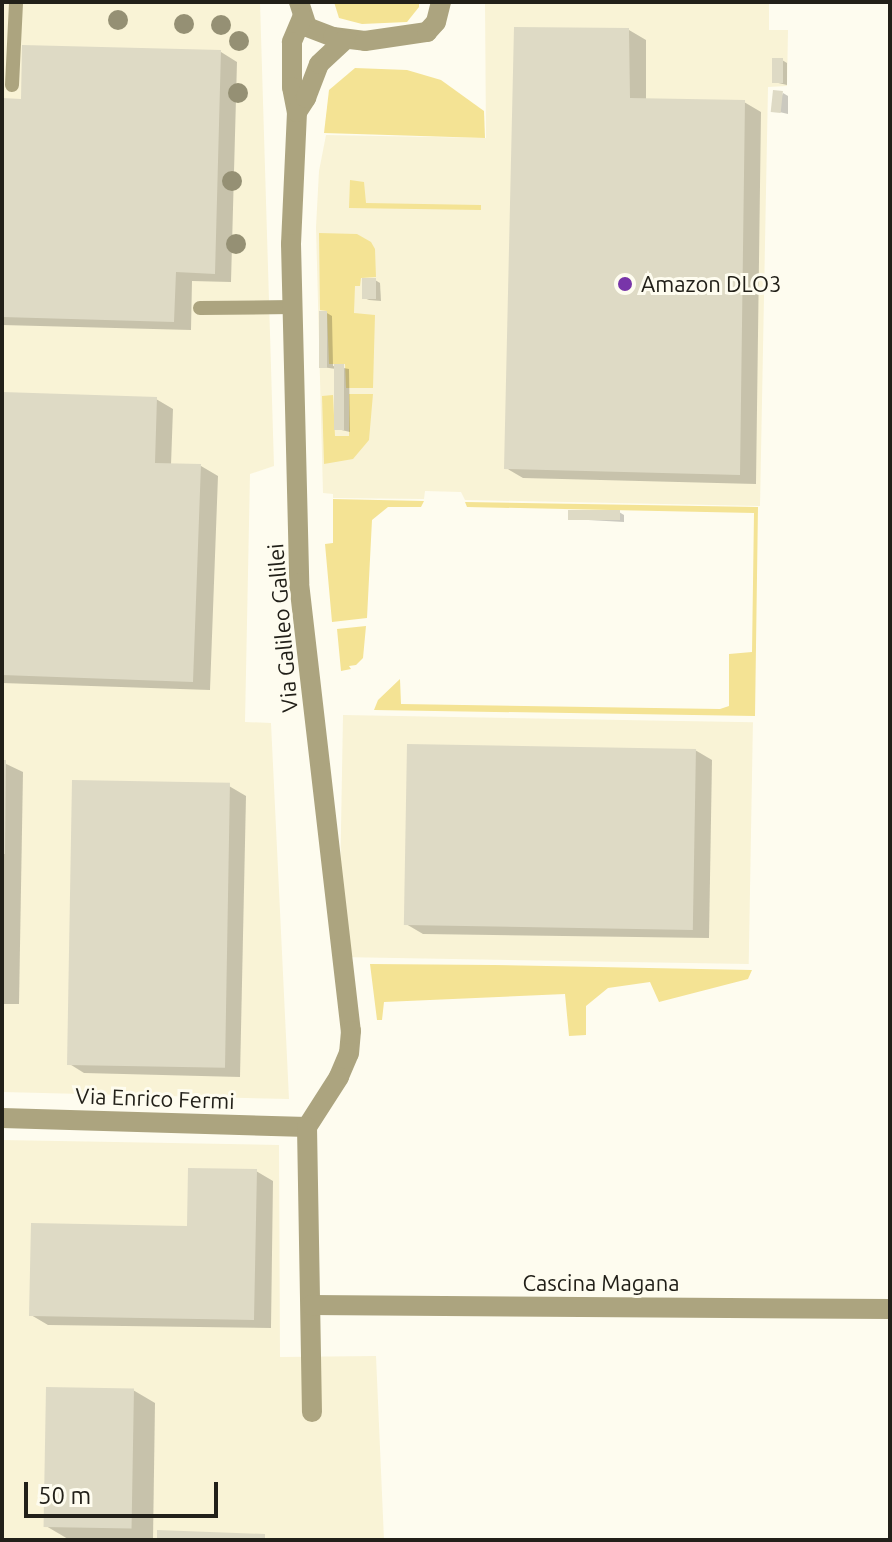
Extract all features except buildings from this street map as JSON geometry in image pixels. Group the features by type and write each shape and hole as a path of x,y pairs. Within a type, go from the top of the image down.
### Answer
{"street":[{"path":"300,10 316,32 345,40 387,40 427,32 436,22 441,2"},
{"path":"297,112 292,87 292,42 300,10"},
{"path":"297,112 319,64 345,40"},
{"name":"Via Galileo Galilei","path":"297,112 292,182 292,307 299,583 351,1031 349,1053 339,1077 307,1127"},
{"name":"Via Enrico Fermi","path":"2,1118 307,1127"},
{"path":"307,1127 312,1412"},
{"name":"Cascina Magana","path":"311,1305 890,1309"}],"lane":[{"path":"12,85 16,2"},
{"path":"200,308 292,307"}],"shaded area":[{"path":"2,2 260,2 274,466 250,474 245,722 271,723 289,1099 2,1092"},
{"path":"334,2 419,2 419,7 407,22 362,24 339,18"},
{"path":"485,2 769,2 769,30 788,30 787,86 768,87 760,506 465,500 461,492 425,491 424,499 333,498 333,494 323,493 316,227 319,171 326,135 486,138"},
{"path":"355,68 407,70 441,80 484,111 485,138 324,133 329,90"},
{"path":"350,180 364,182 366,203 481,205 481,210 349,208"},
{"path":"319,233 357,234 371,242 375,249 376,277 361,278 360,286 355,286 354,313 375,315 373,388 346,388 345,364 329,364 327,311 320,310"},
{"path":"349,394 373,394 369,440 353,459 324,464 322,396 333,395 335,436 349,436"},
{"path":"333,499 424,501 421,507 388,507 372,520 367,618 332,622 325,544 333,543"},
{"path":"465,502 758,507 755,716 374,710 378,700 400,679 401,704 720,709 729,706 729,654 752,652 754,513 467,507"},
{"path":"366,626 363,658 356,665 349,666 351,669 341,671 337,629"},
{"path":"343,715 753,722 749,964 339,957"},
{"path":"370,964 752,970 748,979 659,1002 650,982 608,988 586,1006 586,1035 569,1036 565,994 384,1002 382,1020 377,1020"},
{"path":"2,1140 279,1145 280,1357 376,1356 384,1540 2,1540"}],"place":[{"name":"Amazon DLO3","path":"625,284"}]}
